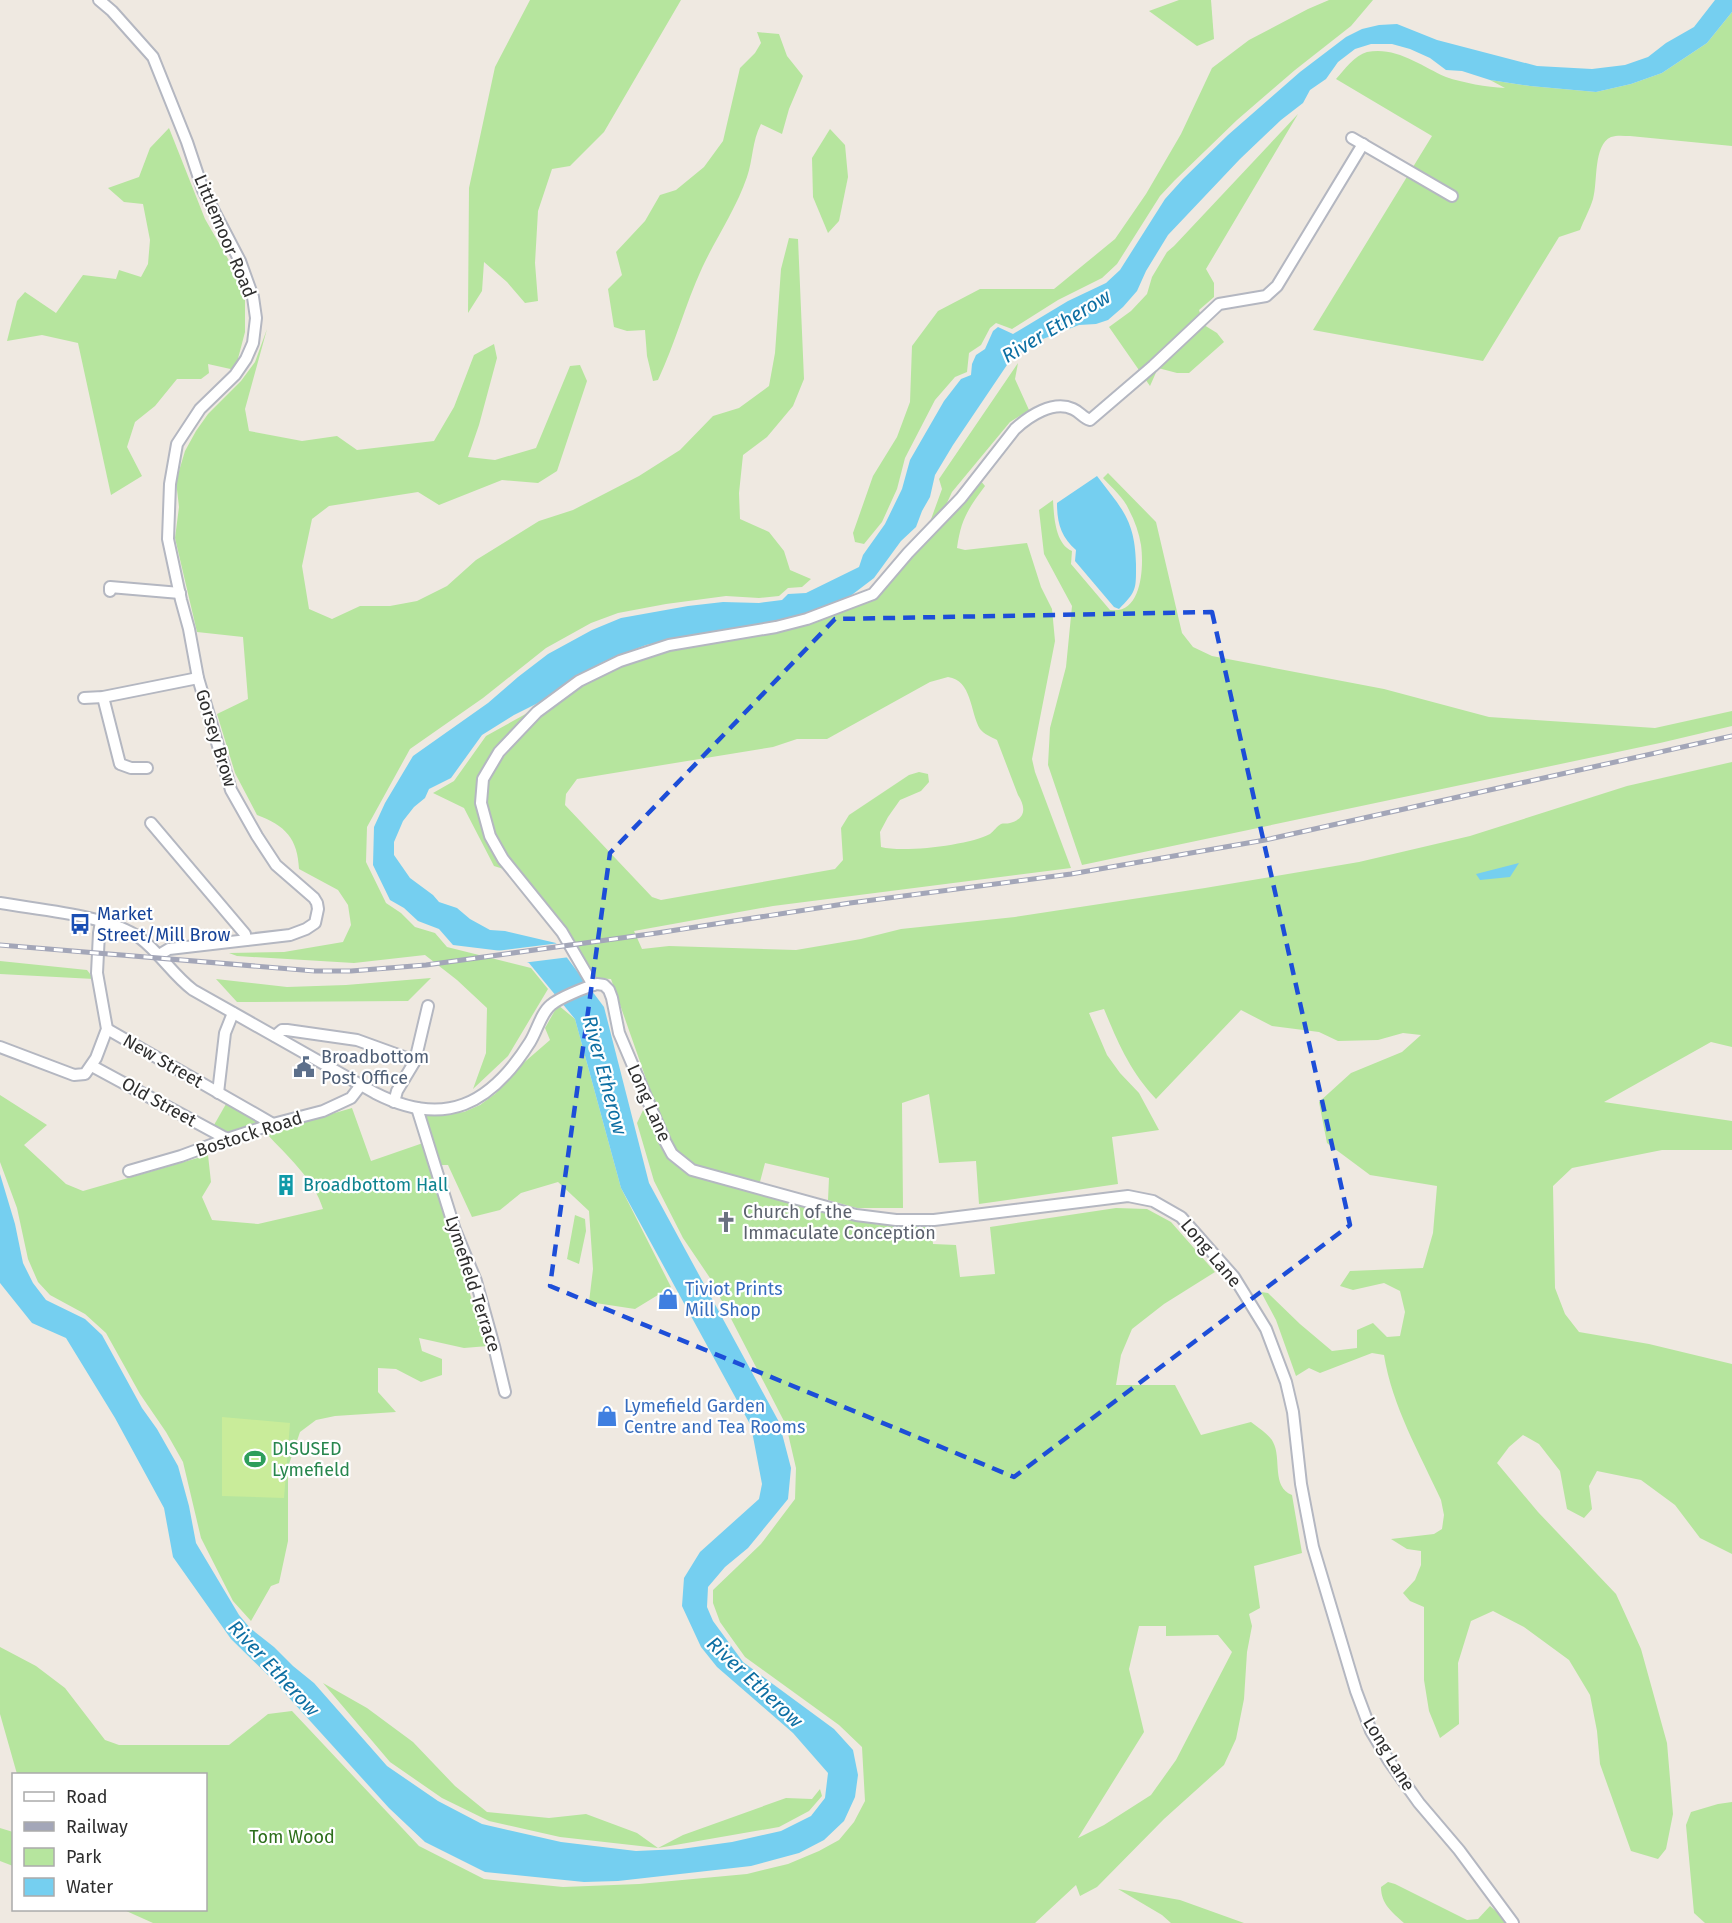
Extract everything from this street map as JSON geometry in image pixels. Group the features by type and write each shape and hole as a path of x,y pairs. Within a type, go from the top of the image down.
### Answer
{"street":[{"name":"Littlemoor Road","path":"99,0 112,11 153,57 187,142 203,190 240,261 253,297 256,318 253,343 246,359 235,375 200,409"},
{"path":"1352,138 1452,196"},
{"path":"0,903 101,922 139,937 159,954 185,984 232,1013 394,1102 417,1108 440,1109 459,1107 484,1094 509,1071 530,1042 549,1008 591,986 562,932 503,859 490,836 481,803 483,778 499,752 537,712 579,681 620,661 669,645 776,627 807,619 873,594 908,553 961,498 1026,419 1040,411 1065,407 1071,408 1090,420 1154,366 1226,297 1266,296 1277,286 1362,144"},
{"name":"Gorsey Brow","path":"159,954 169,949 290,935 315,923 318,909 314,898 276,865 231,790 198,678 168,539 170,484 177,444 200,409"},
{"path":"110,591 110,586 180,593"},
{"path":"84,698 103,697 198,678"},
{"path":"103,697 120,764 131,768 147,768"},
{"path":"151,823 245,934 246,940"},
{"path":"0,1047 74,1075 85,1074 92,1066 107,1029 97,973 101,922"},
{"name":"Long Lane","path":"591,986 597,984 609,990 618,1033 656,1123 672,1154 692,1170 856,1215 896,1220 945,1218 1128,1196 1153,1201 1181,1217 1234,1277 1266,1329 1286,1382 1293,1412 1301,1484 1313,1547 1356,1691 1371,1731 1419,1803 1459,1850 1513,1923"},
{"path":"394,1102 397,1091 415,1061 428,1006"},
{"path":"218,1093 225,1034 232,1013"},
{"name":"New Street","path":"107,1029 273,1124"},
{"path":"275,1036 282,1030 287,1030 357,1040 415,1061"},
{"name":"Old Street","path":"92,1066 227,1139"},
{"name":"Bostock Road","path":"129,1171 181,1156 273,1124 323,1111 351,1098 361,1085"},
{"name":"Lymefield Terrace","path":"417,1108 455,1230 476,1281 495,1346 505,1392"}],"highlighted area":[{"path":"1212,612 1350,1225 1014,1477 550,1286 610,853 835,619"}],"green space":[{"path":"530,0 681,0 604,132 570,166 552,169 538,211 535,263 538,301 525,303 507,282 484,262 482,291 468,313 469,188 495,67"},
{"path":"1179,0 1211,0 1214,39 1197,46 1149,11"},
{"path":"1329,0 1373,0 1351,26 1237,120 1175,180 1160,196 1117,264 1102,278 1058,300 1012,329 996,323 990,328 981,345 969,353 967,372 955,377 935,400 905,458 897,489 882,522 864,544 855,542 853,533 873,476 897,437 910,402 912,346 938,311 980,289 1054,289 1115,239 1146,194 1181,134 1212,68 1249,40"},
{"path":"1732,12 1732,146 1630,136 1613,136 1605,141 1597,165 1593,199 1580,230 1559,237 1483,361 1313,330 1432,136 1336,79 1358,56 1378,51 1398,54 1446,77 1483,86 1505,88 1490,80 1596,92 1631,84 1662,73 1707,43"},
{"path":"757,32 779,34 787,56 803,76 789,109 782,134 761,124 742,189 702,268 658,380 653,381 647,356 645,330 627,331 614,327 608,289 622,275 616,252 645,221 660,195 676,190 704,167 723,141 740,68 755,53 761,43"},
{"path":"1298,114 1206,269 1214,283 1214,297 1199,310 1204,325 1217,333 1224,342 1189,373 1177,373 1158,368 1150,386 1109,327 1131,311 1147,294 1152,277 1167,252"},
{"path":"169,128 205,219 231,264 245,298 245,332 235,370 208,364 209,373 201,379 177,379 155,406 135,422 127,447 142,476 111,495 78,343 42,335 7,341 17,301 25,292 56,313 83,275 116,279 119,270 141,277 148,264 150,240 143,204 124,202 108,188 139,177 150,148"},
{"path":"830,129 845,145 848,177 839,221 828,233 813,197 812,158"},
{"path":"789,238 798,239 804,379 793,406 767,437 743,455 739,493 740,519 769,532 784,551 790,570 811,579 802,587 788,588 779,596 759,598 726,596 618,613 591,623 546,648 483,698 410,749 367,827 366,862 386,903 401,913 415,927 435,933 447,947 531,968 548,989 508,1056 473,1089 486,1053 487,1008 425,955 354,963 237,956 229,953 284,952 343,942 351,925 348,905 338,890 299,869 293,841 275,823 257,815 235,773 217,714 248,699 243,637 197,632 175,538 179,507 176,481 185,451 208,414 241,381 255,362 267,329 245,409 249,431 302,441 337,436 357,450 434,441 454,407 474,355 494,344 497,358 468,457 495,460 536,448 570,366 580,365 587,381 557,471 538,483 502,480 439,505 418,492 329,506 312,519 302,566 309,609 332,619 360,606 390,606 417,601 447,586 476,560 539,521 573,510 639,476 680,450 713,416 739,408 769,386 775,353 781,269"},
{"path":"1018,363 1015,379 1029,410 1010,422 952,492 946,505 930,522 942,489 939,479"},
{"path":"1108,473 1156,522 1182,633 1193,647 1212,656 1384,689 1489,717 1655,728 1732,711 1732,726 1082,865 1048,765 1050,728 1066,667 1072,606 1044,554 1039,510 1053,500 1059,536 1066,547 1072,551 1071,564 1110,610 1121,610 1129,605 1139,588 1142,565 1141,545 1127,506 1103,478"},
{"name":"Tom Wood","path":"980,480 985,486 966,515 957,548 965,550 1027,543 1041,587 1052,609 1055,641 1032,759 1071,868 773,906 634,931 642,949 669,946 796,950 861,939 901,929 1015,917 1359,862 1470,836 1627,786 1732,762 1732,1047 1711,1042 1604,1102 1732,1121 1732,1150 1662,1150 1572,1168 1553,1186 1555,1288 1565,1314 1579,1332 1649,1344 1732,1364 1732,1554 1700,1538 1675,1505 1641,1480 1597,1471 1589,1486 1592,1509 1584,1518 1567,1509 1560,1471 1539,1444 1523,1435 1509,1447 1497,1463 1538,1512 1616,1594 1641,1649 1667,1743 1673,1814 1666,1849 1658,1859 1631,1851 1600,1764 1590,1695 1569,1660 1524,1627 1493,1611 1471,1621 1458,1663 1459,1724 1440,1738 1429,1711 1424,1680 1424,1607 1410,1601 1403,1593 1415,1580 1421,1565 1421,1551 1407,1549 1391,1539 1434,1534 1442,1529 1444,1515 1441,1500 1393,1393 1384,1355 1372,1353 1320,1373 1309,1368 1296,1376 1276,1320 1261,1292 1268,1293 1332,1351 1357,1348 1357,1330 1373,1323 1387,1337 1400,1336 1405,1312 1400,1291 1384,1283 1353,1290 1340,1286 1350,1271 1423,1268 1433,1233 1437,1186 1370,1175 1327,1143 1319,1102 1351,1073 1402,1052 1421,1035 1403,1033 1378,1040 1338,1041 1319,1032 1272,1026 1241,1010 1156,1099 1132,1067 1104,1009 1089,1013 1107,1055 1139,1093 1159,1130 1112,1137 1118,1184 979,1204 976,1161 939,1163 929,1094 902,1103 903,1208 857,1208 828,1200 829,1178 765,1163 757,1193 879,1225 932,1226 933,1244 956,1245 960,1277 995,1274 990,1227 1116,1208 1147,1209 1171,1222 1215,1272 1164,1304 1132,1329 1121,1355 1116,1385 1175,1385 1201,1435 1251,1422 1266,1434 1276,1449 1281,1486 1292,1495 1302,1553 1254,1566 1260,1608 1249,1614 1252,1626 1247,1652 1244,1699 1236,1739 1224,1765 1164,1819 1097,1887 1080,1896 1076,1885 1035,1923 153,1923 126,1911 207,1911 207,1773 17,1773 0,1714 0,1647 36,1666 65,1688 105,1740 119,1745 229,1745 268,1714 292,1711 419,1846 484,1879 563,1887 639,1884 747,1874 788,1864 819,1851 839,1840 854,1822 865,1801 862,1747 839,1725 745,1657 720,1622 713,1603 713,1590 761,1544 795,1499 796,1468 786,1425 710,1278 683,1238 654,1181 637,1123 651,1093 611,979 592,978 516,873 494,866 464,808 433,793 454,781 486,736 531,711 493,752 491,772 541,713 581,683 620,664 671,648 875,597 954,513","holes":["948,677 956,679 966,690 980,729 997,740 1023,808 1019,819 1001,824 990,834 981,838 953,845 920,848 881,847 880,832 900,800 921,791 929,782 928,774 919,772 909,775 849,815 841,828 843,860 835,869 661,900 652,897 565,805 566,794 577,779 773,747 797,739 827,739 930,682","1139,1626 1166,1626 1166,1636 1218,1635 1232,1652 1176,1760 1151,1795 1104,1825 1078,1838 1144,1732 1129,1669"]},
{"path":"0,961 87,970 94,979 0,974"},
{"path":"431,978 408,1001 237,1002 216,979 287,987"},
{"path":"558,1005 575,1019 621,1188 671,1287 635,1309 589,1302 593,1269 589,1211 558,1182 521,1193 500,1210 472,1217 448,1165 440,1165 424,1121 425,1116 464,1112 480,1105 495,1094 520,1066 550,1040 545,1028"},
{"path":"0,1095 47,1125 24,1145 66,1184 83,1191 208,1155 211,1182 202,1197 212,1220 258,1224 323,1209 307,1178 266,1133 352,1108 371,1161 423,1143 451,1239 488,1346 464,1348 419,1338 422,1351 442,1359 442,1375 421,1382 396,1369 378,1368 378,1392 396,1412 335,1416 316,1420 300,1432 288,1467 288,1541 279,1583 271,1586 251,1621 233,1601 201,1538 183,1462 140,1394 106,1333 85,1314 50,1295 38,1282 28,1259 17,1208 0,1162"},
{"path":"226,1104 258,1123 227,1132 214,1125"},
{"path":"575,1215 585,1219 586,1231 579,1264 567,1259"},
{"name":"DISUSED Lymefield","path":"222,1417 290,1423 284,1498 222,1496"},
{"path":"323,1683 367,1708 413,1742 455,1786 487,1812 549,1818 586,1814 637,1833 658,1848 560,1837 489,1821 442,1798 390,1762"},
{"path":"820,1789 822,1796 809,1811 779,1827 658,1848 683,1835 786,1798 812,1799"},
{"path":"1732,1802 1732,1923 1705,1923 1694,1913 1686,1825 1691,1812"},
{"path":"0,1828 12,1832 12,1866 0,1861"},
{"path":"1388,1882 1467,1920 1478,1919 1490,1906 1505,1923 1404,1923 1388,1907 1381,1893 1381,1887"},
{"path":"1118,1889 1180,1900 1244,1923 1171,1923 1162,1915"}],"water":[{"name":"River Etherow","path":"1715,0 1732,0 1732,12 1707,43 1662,73 1631,84 1596,92 1530,86 1490,80 1462,71 1446,70 1430,58 1392,44 1371,44 1355,49 1338,62 1326,79 1310,90 1303,103 1281,120 1240,159 1168,235 1146,271 1137,291 1123,307 1108,320 1096,324 1079,325 1043,339 1011,359 935,475 930,497 916,527 901,541 874,578 836,607 778,623 646,645 603,662 482,735 451,778 429,789 425,798 403,821 394,842 394,855 410,878 439,902 457,908 470,919 490,930 505,931 556,943 604,1007 649,1183 779,1422 791,1468 788,1499 748,1548 725,1567 708,1587 707,1607 713,1621 743,1662 834,1729 853,1750 858,1775 855,1797 844,1821 824,1840 799,1853 751,1866 618,1881 584,1882 485,1872 425,1842 389,1808 273,1680 231,1639 173,1557 164,1508 115,1418 66,1338 32,1323 0,1283 0,1174 15,1224 23,1263 33,1283 46,1300 85,1319 102,1335 142,1408 178,1466 196,1543 239,1615 250,1628 314,1683 387,1766 438,1801 482,1824 561,1842 636,1851 681,1849 732,1842 781,1831 811,1816 825,1798 828,1773 793,1733 717,1667 701,1647 682,1606 684,1578 700,1552 759,1499 762,1484 751,1426 621,1188 575,1019 529,963 502,951 453,945 439,929 418,921 404,908 390,900 373,865 374,827 385,803 413,756 488,703 548,654 592,630 621,618 688,606 782,600 788,594 806,593 859,567 863,555 885,524 902,489 910,460 944,401 961,379 971,375 976,355 985,349 993,331 998,327 1013,334 1068,301 1106,283 1120,270 1165,199 1183,179 1228,135 1300,72 1346,37 1362,29 1397,24 1437,40 1537,66 1592,69 1625,65 1648,57 1666,43 1694,27"},
{"path":"1097,476 1126,516 1133,536 1136,564 1135,584 1129,598 1119,609 1114,607 1075,561 1076,550 1063,535 1058,517 1057,503"},
{"path":"1519,863 1510,877 1480,880 1476,874"}],"pier":[{"path":"560,943 570,957 522,963 501,954 489,952"}],"railway":[{"path":"0,945 315,971 351,971 426,965 850,903 1071,874 1265,840 1732,736"}],"place":[{"name":"Market Street/Mill Brow","path":"80,924"},
{"name":"Broadbottom Post Office","path":"304,1067"},
{"name":"Broadbottom Hall","path":"286,1185"},
{"name":"Church of the Immaculate Conception","path":"726,1222"},
{"name":"Tiviot Prints Mill Shop","path":"668,1299"},
{"name":"Lymefield Garden Centre and Tea Rooms","path":"607,1416"},
{"name":"DISUSED Lymefield","path":"255,1459"}]}
